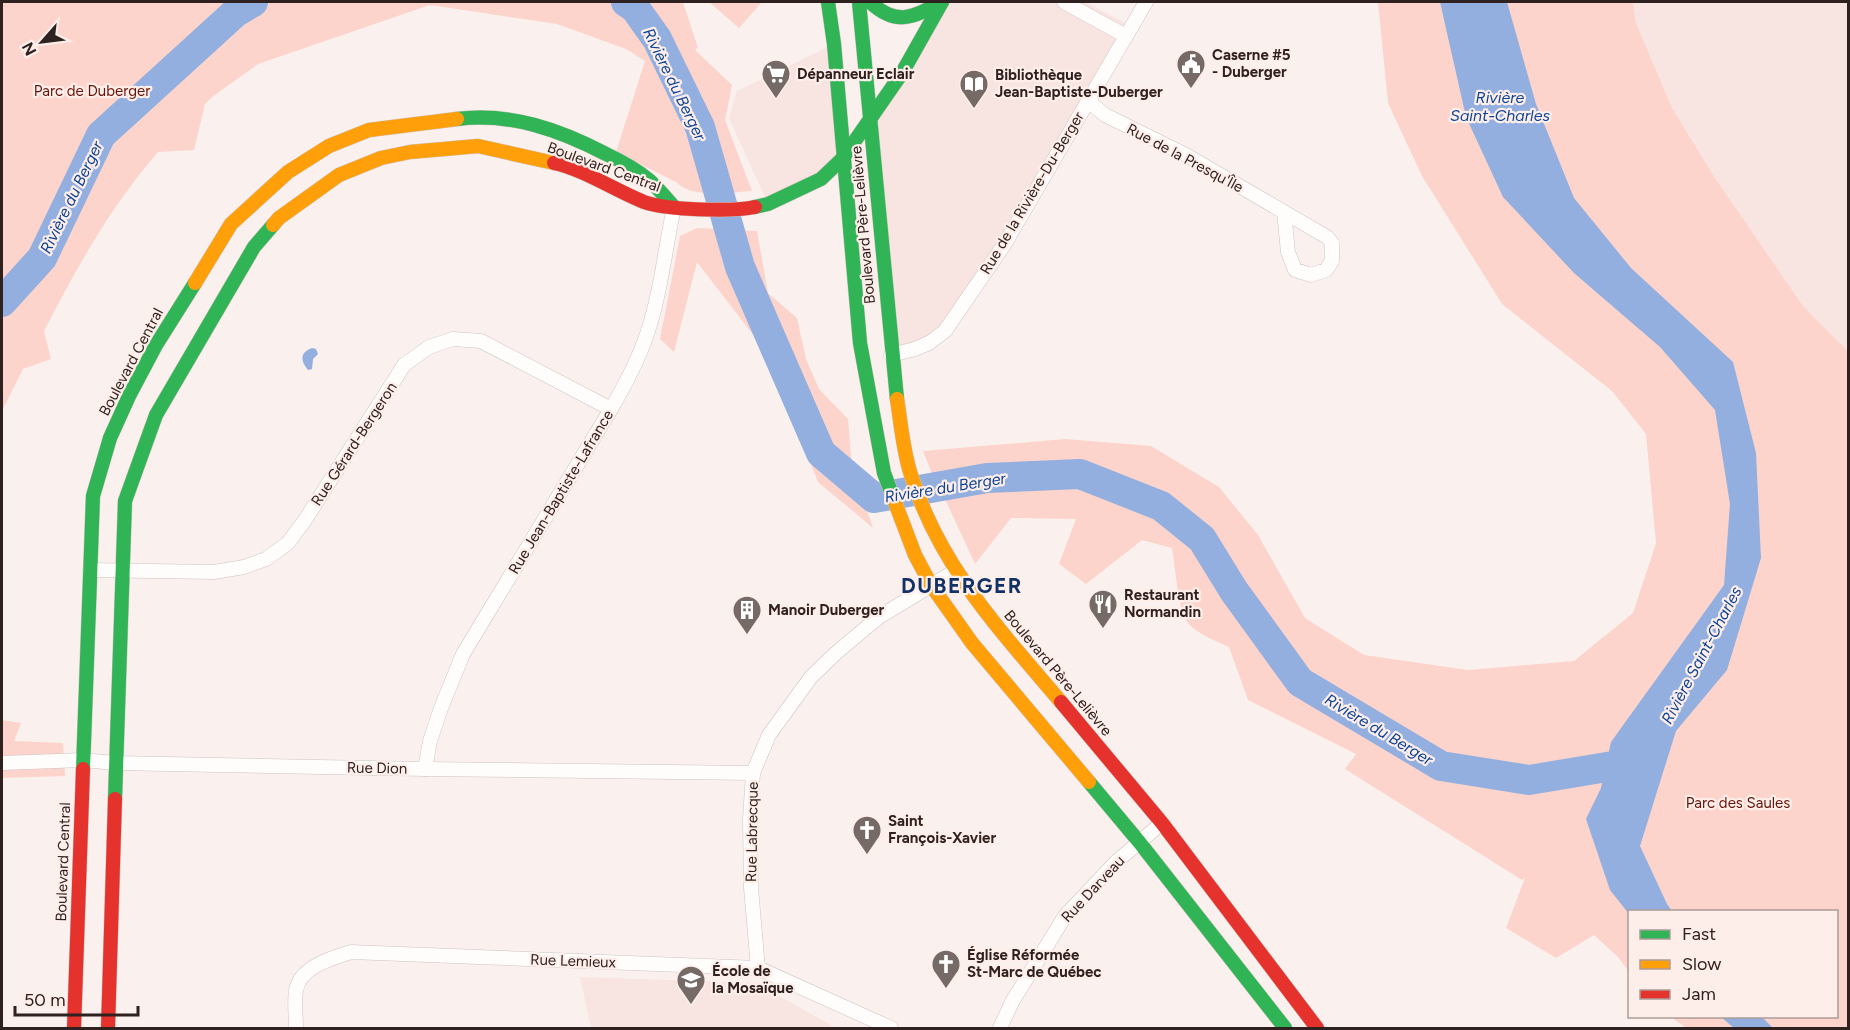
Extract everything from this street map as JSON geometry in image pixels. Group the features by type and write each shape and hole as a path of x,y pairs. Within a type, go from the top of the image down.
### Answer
{"street":[{"name":"Boulevard Père-Lelièvre","path":"828,2 834,44 860,343 882,464 905,532 931,585 972,644 1140,843 1285,1029"},
{"name":"Boulevard Père-Lelièvre","path":"859,2 896,396 915,491 928,522 955,571 1005,638 1162,823 1317,1029"},
{"name":"Boulevard Central","path":"870,2 878,10 898,19 907,18 942,2"},
{"name":"Boulevard Central","path":"108,1029 125,501 156,415 254,247 279,218 312,192 339,175 381,158 410,152 477,146 561,165 647,203 699,208 749,208 768,204 821,179 843,158 902,73 942,2"},
{"path":"1064,2 1126,36"},
{"name":"Rue de la Rivière-Du-Berger","path":"891,355 929,343 945,331 1004,244 1146,2"},
{"name":"Rue de la Presqu'Île","path":"1088,101 1105,115 1186,155 1327,237 1332,243 1332,261 1326,270 1311,275 1295,270 1288,252 1284,212"},
{"name":"Boulevard Central","path":"74,1029 93,496 110,438 129,396 156,345 231,224 288,172 329,146 369,130 481,116 514,120 569,136 630,166 650,180 674,207"},
{"name":"Rue Jean-Baptiste-Lafrance","path":"425,770 433,730 463,654 634,368 647,333 662,278 674,207"},
{"name":"Rue Gérard-Bergeron","path":"90,570 214,572 244,567 266,559 288,543 299,528 404,365 429,347 453,339 481,341 611,409"},
{"name":"Rue Labrecque","path":"759,968 751,888 750,819 753,772 769,735 811,677 836,652 879,617 955,571"},
{"name":"Rue Dion","path":"2,763 83,760 115,763 425,770 753,772"},
{"name":"Rue Darveau","path":"1000,1029 1012,1002 1065,916 1117,861 1162,823"},
{"name":"Rue Lemieux","path":"296,1029 296,989 308,971 328,959 351,952 759,968 891,1029"}],"shaded area":[{"path":"942,2 1086,2 1132,27 945,331 891,355 870,119"},
{"path":"1633,2 1848,2 1848,351 1803,306 1715,178 1672,108 1636,23"},
{"path":"834,44 843,158 768,204 729,118 737,91"},
{"name":"École de la Mosaïque","path":"580,977 756,983 836,1028 591,1028"}],"green space":[{"name":"Parc de Duberger","path":"2,2 683,2 698,48 695,50 732,85 725,120 752,191 701,193 691,191 616,152 645,61 626,49 557,24 430,5 258,64 212,97 205,104 194,150 158,152 110,215 82,260 44,331 51,359 23,369 2,411"},
{"path":"709,2 762,2 739,28"},
{"name":"Parc des Saules","path":"1378,2 1446,2 1470,115 1507,194 1577,270 1663,344 1720,408 1739,503 1728,586 1610,771 1605,772 1603,782 1721,668 1759,558 1751,453 1730,365 1623,268 1569,199 1530,103 1501,2 1633,2 1636,23 1672,108 1715,178 1803,306 1848,351 1848,1028 1686,1028 1672,1018 1838,1018 1838,910 1628,910 1628,971 1618,957 1594,935 1556,958 1506,928 1525,878 1522,880 1345,769 1356,754 1248,700 1229,647 1196,631 1185,617 1179,598 1172,548 1142,540 1086,584 1059,564 1076,519 1011,518 975,564 945,499 942,499 923,451 1065,439 1151,446 1219,487 1258,535 1305,618 1364,655 1468,670 1574,661 1633,613 1656,543 1646,434 1612,391 1502,304 1422,176 1388,103"},
{"path":"697,228 757,231 768,293 797,318 806,359 819,389 848,419 852,467 873,528 818,482 785,399 754,336 697,262 674,352 660,339 680,236"},
{"path":"2,720 21,723 14,741 63,743 65,776 2,778"}],"water":[{"name":"Rivière Saint-Charles","path":"1440,2 1507,2 1536,104 1574,198 1631,268 1733,362 1756,453 1761,558 1727,670 1676,731 1640,846 1671,910 1628,910 1628,913 1610,890 1586,819 1601,788 1611,742 1724,585 1730,504 1715,410 1660,347 1574,273 1503,197 1466,117"},
{"path":"312,348 316,349 318,354 313,359 312,369 308,370 302,358 305,352"},
{"path":"1722,1018 1763,1018 1773,1028 1734,1028"}],"waterway":[{"name":"Rivière du Berger","path":"2,302 42,258 101,135 236,12 253,2"},
{"name":"Rivière du Berger","path":"626,2 635,8 657,39 700,127 740,267 821,453 874,498 987,478 1080,474 1161,506 1202,539 1234,591 1300,682 1441,766 1529,780 1643,761"}],"traffic: fast":[{"path":"828,2 834,44 860,343 884,473 896,505"},
{"path":"859,2 897,399"},
{"path":"870,2 880,10 897,17 914,15 942,2"},
{"path":"755,207 768,204 821,179 843,158 902,73 942,2"},
{"path":"457,119 496,118 534,125 571,137 639,172 674,207"},
{"path":"115,799 125,501 156,415 254,247 273,225"},
{"path":"83,769 93,496 110,438 129,396 156,345 195,283"},
{"path":"1089,782 1140,843 1285,1028"}],"traffic: slow":[{"path":"195,283 231,224 288,172 329,146 369,130 457,119"},
{"path":"273,225 279,218 339,175 381,158 410,152 478,146 554,163"},
{"path":"897,399 908,466 923,508 938,539 955,568 994,623 1061,702"},
{"path":"896,505 915,555 931,585 972,643 1089,782"}],"traffic: jam":[{"path":"554,163 577,170 654,205 699,209 755,207"},
{"path":"1061,702 1162,823 1317,1028"},
{"path":"74,1028 83,769"},
{"path":"108,1028 115,799"}],"place":[{"name":"Caserne #5 - Duberger","path":"1191,90"},
{"name":"Dépanneur Eclair","path":"776,100"},
{"name":"Bibliothèque Jean-Baptiste-Duberger","path":"974,110"},
{"name":"Restaurant Normandin","path":"1103,630"},
{"name":"Manoir Duberger","path":"747,636"},
{"name":"Saint François-Xavier","path":"867,856"},
{"name":"Église Réformée St-Marc de Québec","path":"946,990"},
{"name":"École de la Mosaïque","path":"691,1006"}],"district":[{"name":"DUBERGER","path":"962,586"}]}
